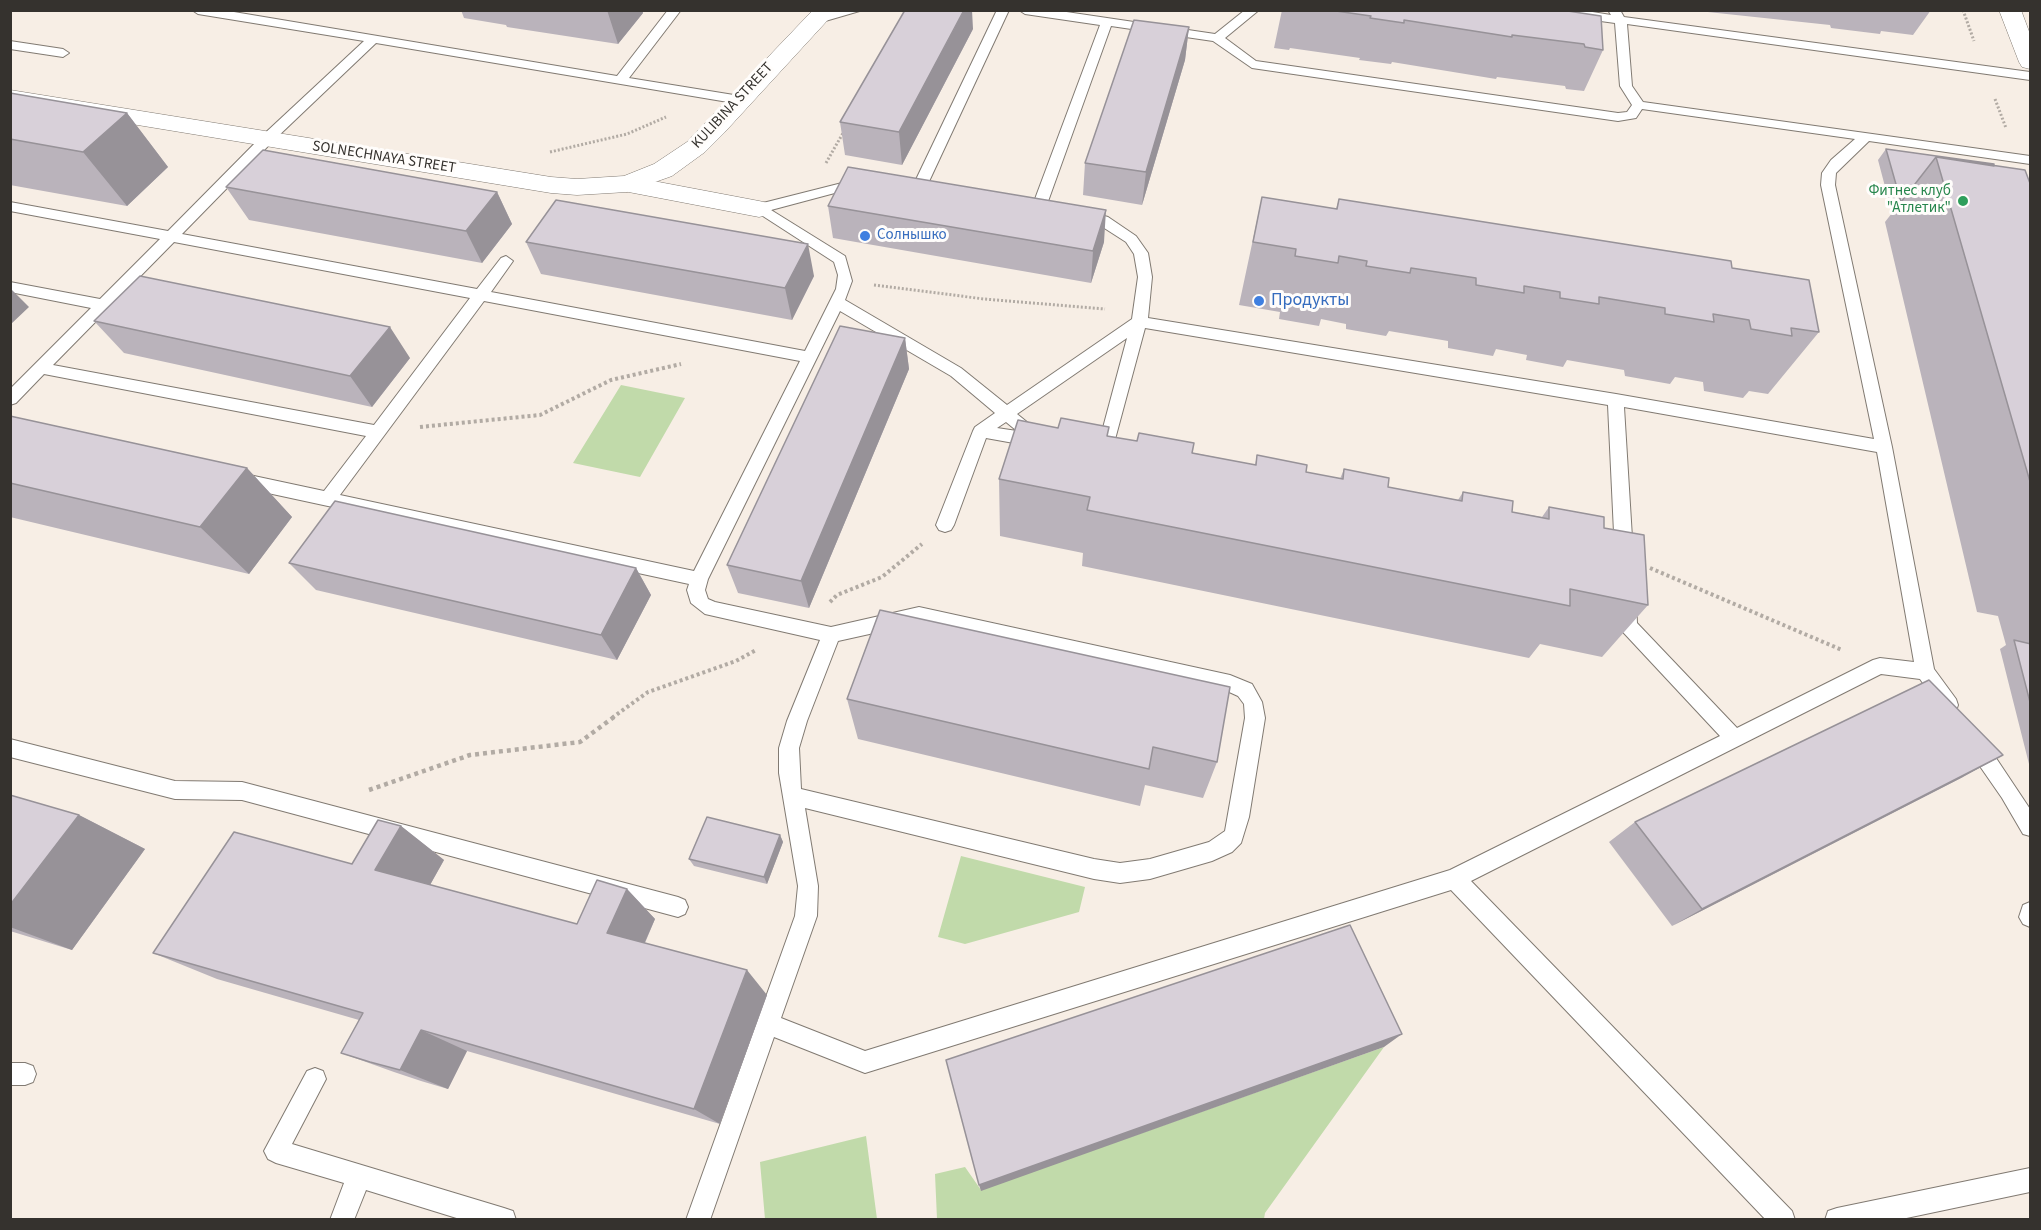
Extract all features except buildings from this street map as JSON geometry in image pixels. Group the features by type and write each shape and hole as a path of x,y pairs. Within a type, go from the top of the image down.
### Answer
{"street":[{"path":"2010,10 2031,62"},
{"name":"KULIBINA STREET","path":"627,184 663,170 696,147 820,16"},
{"name":"SOLNECHNAYA STREET","path":"10,97 551,185 577,187 627,184 759,209"}],"lane":[{"path":"198,10 740,100"},
{"path":"621,79 675,10"},
{"path":"820,16 857,10"},
{"path":"918,190 1003,10"},
{"path":"1025,10 1217,38 1252,64 1618,117 1631,115 1639,105"},
{"path":"1217,38 1253,10"},
{"path":"1550,10 1618,16 2031,76"},
{"path":"1618,16 1626,86 1639,105 2024,159"},
{"path":"1083,450 1110,455 1141,316 1145,276 1141,253 1131,239 1103,220 1033,207 1107,22"},
{"path":"10,399 268,138 372,40"},
{"path":"10,45 63,53"},
{"path":"1866,137 1836,163 1829,173 1828,185 1884,447 1925,672 2009,791 2031,827"},
{"path":"759,209 846,186 876,184"},
{"path":"10,206 809,357"},
{"path":"759,209 840,259 845,281 699,579 696,590 697,598 711,609 831,635 919,615 1230,682 1245,690 1253,702 1255,718 1234,836 1225,845 1212,852 1150,869 1120,873 1083,867 794,796"},
{"path":"328,499 507,261"},
{"path":"10,287 103,305"},
{"path":"836,302 956,372 1046,443 981,431"},
{"path":"945,525 981,431 1141,316 1884,447"},
{"path":"41,368 377,432"},
{"path":"1616,400 1622,565 1628,626 1734,738"},
{"path":"226,477 699,579"},
{"path":"698,1220 806,916 808,886 789,773 789,748 797,721 831,635"},
{"path":"768,1024 865,1062 1454,879 1880,666 1925,672"},
{"path":"10,748 174,790 242,791 678,907"},
{"path":"1454,879 1783,1220"},
{"path":"2031,912 2031,917"},
{"path":"315,1079 276,1151 504,1220"},
{"path":"342,1220 359,1176"},
{"path":"1837,1220 2031,1180"}],"path":[{"path":"1963,10 1985,70 2024,159"},
{"path":"545,153 627,134 714,96"},
{"path":"846,128 824,167 846,186"},
{"path":"845,281 1141,316"},
{"path":"377,432 540,415 611,380 689,362"},
{"path":"365,791 470,755 580,742 648,692 736,661 797,628 837,596 882,577 945,525"},
{"path":"1622,565 1880,666"}],"green space":[{"path":"621,385 685,398 640,477 573,463"},
{"path":"961,856 1085,887 1079,912 965,944 938,937"},
{"path":"1384,1047 1265,1213 1264,1219 937,1219 935,1174 965,1167 981,1190"},
{"path":"866,1136 877,1219 765,1219 760,1162"}],"place":[{"name":"Фитнес клуб \"Атлетик\"","path":"1963,201"},
{"name":"Солнышко","path":"865,236"},
{"name":"Продукты","path":"1259,301"}]}
